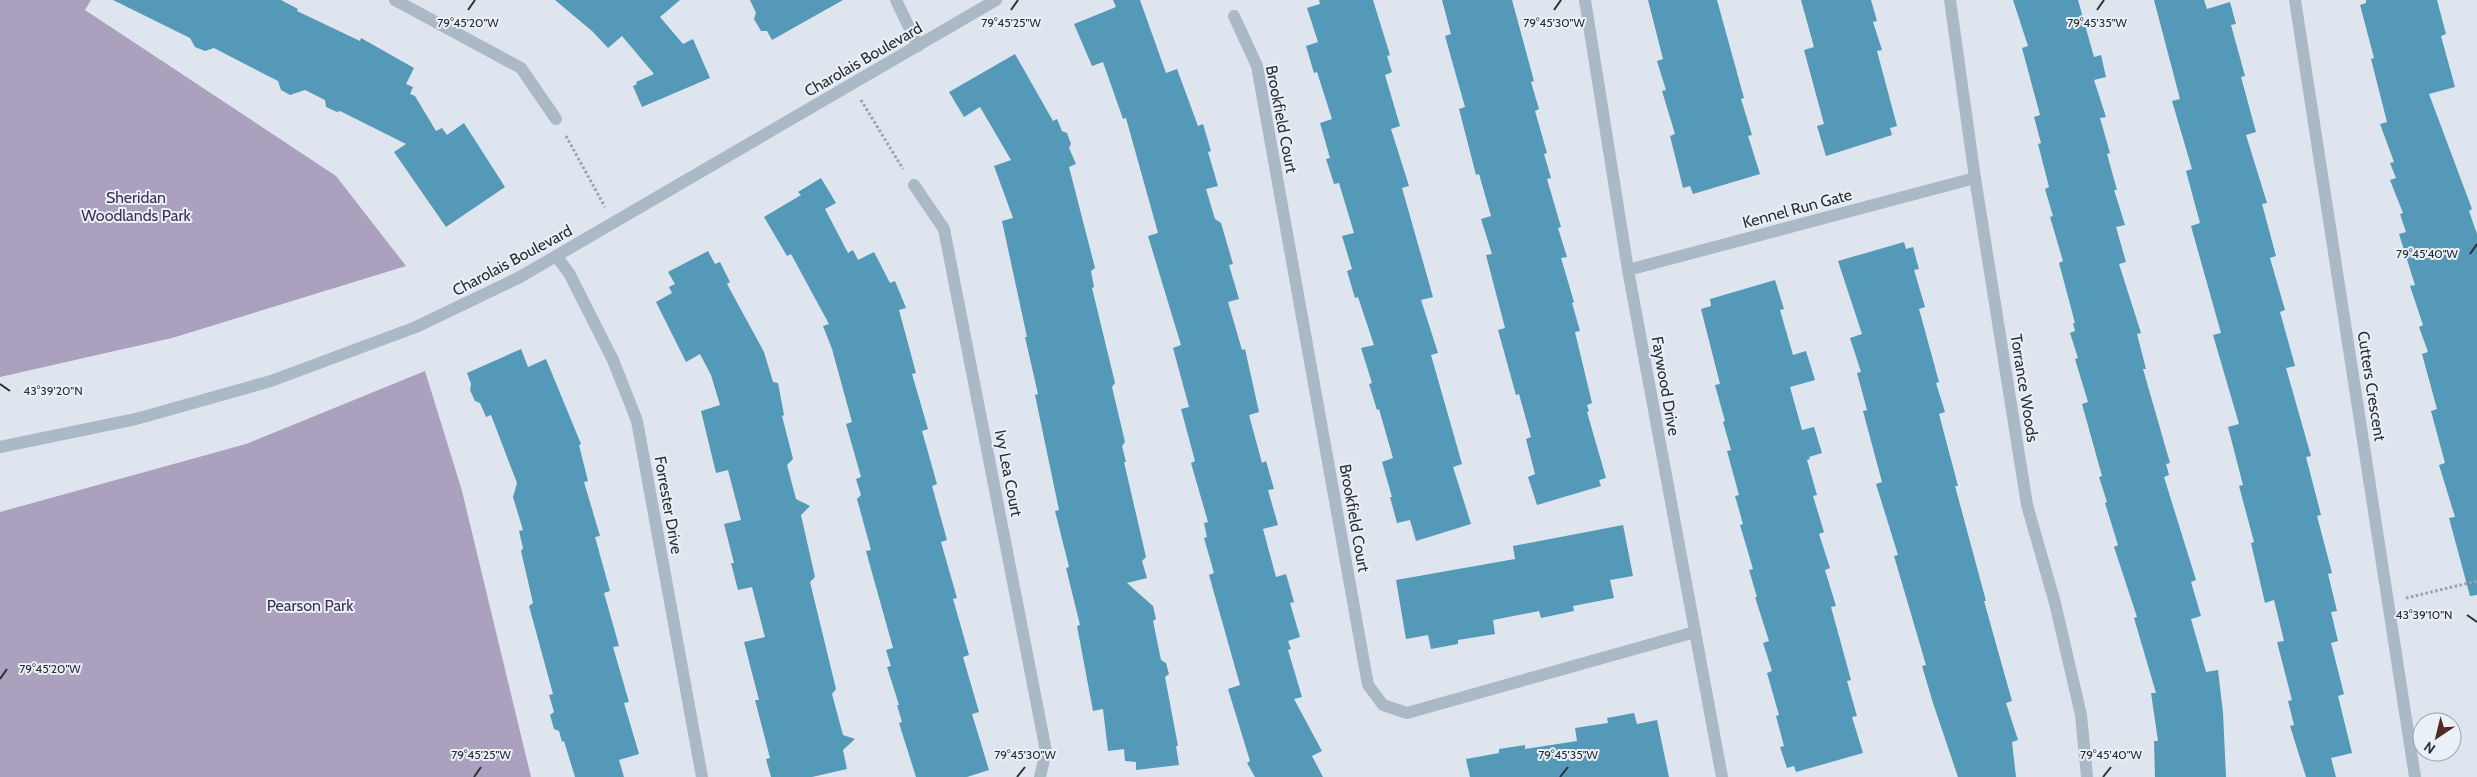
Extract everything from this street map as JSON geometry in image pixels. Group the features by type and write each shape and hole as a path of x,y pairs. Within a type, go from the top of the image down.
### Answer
{"street":[{"path":"395,0 521,68 556,118"},
{"path":"896,0 918,46"},
{"name":"Charolais Boulevard","path":"0,447 136,419 271,381 416,327 520,277 996,0"},
{"name":"Faywood Drive","path":"1585,0 1628,270 1722,777"},
{"name":"Torrance Woods","path":"1950,0 1975,178 2028,505 2055,603 2081,715 2087,777"},
{"name":"Cutters Crescent","path":"2296,0 2389,602 2414,777"},
{"name":"Brookfield Court","path":"1234,16 1257,66 1368,685 1383,705 1407,713 1695,632"},
{"name":"Kennel Run Gate","path":"1628,270 1975,178"},
{"name":"Ivy Lea Court","path":"914,184 944,229 1046,751 1040,777"},
{"name":"Forrester Drive","path":"556,256 569,273 613,360 638,422 702,777"}],"path":[{"path":"852,84 886,144 914,184"},
{"path":"556,118 615,222"},
{"path":"2389,602 2477,581"}],"green space":[{"name":"Sheridan Woodlands Park","path":"0,0 91,0 85,10 336,176 406,266 172,338 0,377"},
{"name":"Pearson Park","path":"425,371 462,491 531,777 0,777 0,512 246,444"}],"building":[{"path":"113,0 281,0 298,9 297,11 360,41 361,38 414,68 406,84 413,87 410,94 415,96 436,131 442,128 447,135 464,123 505,187 446,227 394,152 406,144 340,111 337,112 326,107 325,100 305,90 290,95 281,90 278,81 214,48 205,51 195,47 190,38"},
{"path":"555,0 680,0 660,17 683,44 693,39 710,78 642,107 633,86 637,84 636,82 654,74 622,36 608,48 592,31"},
{"path":"750,0 843,0 772,40 767,31 761,31 754,19 756,13"},
{"path":"1113,0 1140,0 1166,73 1177,69 1198,126 1203,124 1211,151 1208,152 1218,186 1206,189 1215,219 1221,223 1233,264 1229,265 1239,299 1228,302 1242,350 1245,349 1259,412 1249,415 1262,463 1266,461 1274,489 1268,490 1278,525 1263,529 1276,577 1286,574 1294,602 1290,603 1300,637 1288,641 1291,649 1288,650 1302,697 1294,699 1322,751 1312,756 1323,777 1255,777 1247,763 1250,761 1228,689 1240,685 1209,575 1214,573 1204,538 1207,537 1204,523 1208,522 1191,463 1195,461 1181,409 1189,407 1173,348 1181,345 1148,236 1158,233 1126,118 1123,119 1103,62 1092,66 1074,24 1116,7"},
{"path":"1319,0 1373,0 1390,55 1387,56 1392,72 1385,75 1400,126 1391,129 1409,186 1402,188 1433,297 1421,300 1438,353 1431,355 1462,464 1453,467 1471,524 1416,541 1410,520 1397,523 1390,497 1392,497 1382,462 1393,458 1379,409 1377,410 1369,384 1372,383 1361,348 1374,345 1358,297 1355,298 1347,271 1352,269 1342,236 1354,233 1339,183 1334,184 1326,159 1330,158 1320,123 1332,119 1317,72 1314,73 1306,46 1318,42 1307,8 1320,4"},
{"path":"1442,0 1512,0 1534,81 1531,82 1539,109 1535,111 1547,153 1544,154 1551,178 1547,179 1561,227 1558,228 1567,257 1561,258 1574,302 1572,303 1580,331 1575,332 1592,403 1587,405 1589,411 1587,412 1606,478 1599,480 1601,486 1537,505 1528,477 1535,474 1526,439 1531,437 1519,394 1516,395 1498,330 1505,328 1486,255 1492,254 1481,219 1491,216 1479,174 1476,175 1459,109 1465,107 1445,36 1451,34"},
{"path":"1648,0 1717,0 1744,98 1741,99 1752,135 1748,136 1760,174 1693,194 1690,186 1683,188 1670,136 1675,134 1662,91 1666,90 1657,61 1663,59"},
{"path":"1801,0 1871,0 1877,21 1873,22 1882,50 1877,51 1897,126 1890,128 1892,135 1826,156 1817,126 1824,124 1804,50 1814,47"},
{"path":"2013,0 2078,0 2094,57 2101,55 2106,77 2094,80 2106,117 2100,118 2110,153 2107,154 2117,190 2114,190 2125,225 2116,227 2126,262 2119,264 2141,333 2137,334 2146,369 2143,369 2170,463 2166,464 2169,475 2164,477 2196,580 2191,582 2201,616 2191,619 2206,672 2218,670 2223,713 2226,777 2155,777 2154,741 2158,741 2151,693 2156,693 2134,618 2137,617 2114,547 2118,545 2105,503 2107,502 2099,477 2102,476 2082,404 2088,402 2075,359 2078,358 2070,333 2075,331 2073,323 2075,323 2059,263 2063,261 2050,217 2053,216 2045,189 2049,187 2038,144 2041,143 2034,117 2040,115 2022,48 2028,46"},
{"path":"2154,0 2204,0 2207,9 2230,2 2236,24 2231,25 2245,76 2241,77 2256,132 2246,135 2267,203 2262,204 2276,256 2270,258 2285,310 2280,312 2295,366 2286,368 2311,456 2306,457 2321,515 2317,516 2332,573 2328,574 2337,611 2331,612 2338,641 2331,643 2344,694 2338,696 2352,753 2331,758 2336,777 2306,777 2290,726 2294,725 2288,701 2292,700 2277,642 2284,641 2274,600 2265,603 2251,543 2254,542 2239,486 2243,485 2228,427 2239,424 2213,335 2221,333 2191,226 2200,223 2186,171 2192,169 2172,101 2180,99"},
{"path":"2366,0 2437,0 2446,34 2441,36 2455,87 2429,94 2472,209 2469,211 2477,234 2477,595 2470,596 2449,518 2455,517 2439,465 2445,463 2431,411 2437,409 2422,354 2428,352 2419,327 2423,325 2410,286 2415,285 2399,234 2406,232 2400,214 2403,213 2390,180 2396,178 2390,163 2394,162 2380,124 2387,122 2371,59 2374,58 2360,5 2366,3"},
{"path":"1015,54 1053,121 1057,119 1062,131 1067,133 1071,144 1069,148 1076,164 1069,167 1095,268 1091,271 1094,287 1092,288 1115,383 1112,387 1125,442 1122,446 1126,462 1124,462 1146,557 1142,561 1147,578 1127,583 1153,606 1156,619 1153,621 1161,660 1166,663 1169,674 1165,677 1178,746 1176,746 1179,765 1136,770 1136,762 1125,761 1124,749 1108,751 1103,709 1093,711 1077,626 1080,625 1066,568 1069,567 1055,511 1059,510 1035,395 1038,394 1002,221 1013,218 994,166 1011,160 980,107 964,117 949,92"},
{"path":"821,178 836,203 825,209 848,253 853,250 858,260 874,252 890,283 895,281 906,308 899,310 916,373 912,374 928,429 922,431 937,484 932,486 947,540 941,542 957,598 953,599 969,655 963,657 979,712 972,714 989,770 967,777 916,777 899,723 902,722 897,705 899,705 887,667 891,666 886,650 893,648 866,551 871,550 857,499 861,495 856,479 861,477 846,424 852,422 832,349 823,326 829,324 791,254 787,256 764,217 801,195 798,192"},
{"path":"1904,242 1906,249 1913,247 1919,269 1914,270 1925,307 1919,309 1939,382 1936,383 1945,412 1939,414 1958,486 1955,486 1986,601 1984,601 2012,701 2006,703 2018,740 2012,742 2016,777 1958,777 1922,666 1926,665 1894,556 1898,555 1876,484 1882,482 1863,411 1867,410 1857,373 1861,372 1850,338 1862,334 1838,261"},
{"path":"708,251 715,264 720,262 730,282 727,284 764,352 773,382 778,383 784,415 782,416 793,459 787,465 796,499 810,506 801,515 815,577 810,582 836,689 832,694 843,735 855,739 843,750 847,769 812,777 771,777 766,759 770,758 755,700 759,700 744,642 765,637 752,587 738,590 731,563 734,563 724,524 741,520 728,470 716,473 701,411 720,405 711,375 700,354 686,362 656,302 672,293 669,287 675,284 668,272"},
{"path":"1775,280 1784,309 1780,310 1793,355 1806,351 1815,380 1790,387 1802,430 1814,427 1822,453 1809,457 1810,459 1807,460 1817,495 1813,496 1824,532 1819,534 1830,568 1825,570 1836,606 1831,607 1851,680 1847,681 1857,716 1852,717 1863,753 1796,772 1794,766 1787,768 1780,747 1784,746 1776,716 1779,715 1767,673 1772,671 1763,643 1769,641 1755,597 1757,597 1749,570 1753,569 1740,525 1743,524 1735,496 1739,495 1727,451 1731,450 1715,385 1720,384 1701,309 1711,306 1710,299"},
{"path":"521,349 528,367 546,359 581,444 579,445 588,481 584,482 600,536 595,537 610,591 604,593 619,646 613,647 629,702 624,703 639,754 619,760 624,777 575,777 564,741 562,742 559,731 554,729 550,715 554,712 549,695 553,694 529,606 533,603 521,551 523,548 519,531 523,530 513,497 517,483 491,415 486,417 480,403 475,401 470,390 471,384 467,373"},
{"path":"1623,525 1633,576 1610,580 1614,598 1573,606 1574,611 1541,618 1539,611 1493,620 1495,634 1458,640 1458,644 1431,649 1428,635 1406,639 1396,580 1515,559 1513,546"},
{"path":"1634,713 1637,724 1657,720 1669,777 1470,777 1466,759 1499,753 1499,749 1525,745 1525,749 1577,741 1575,728 1608,723 1607,718"}]}
